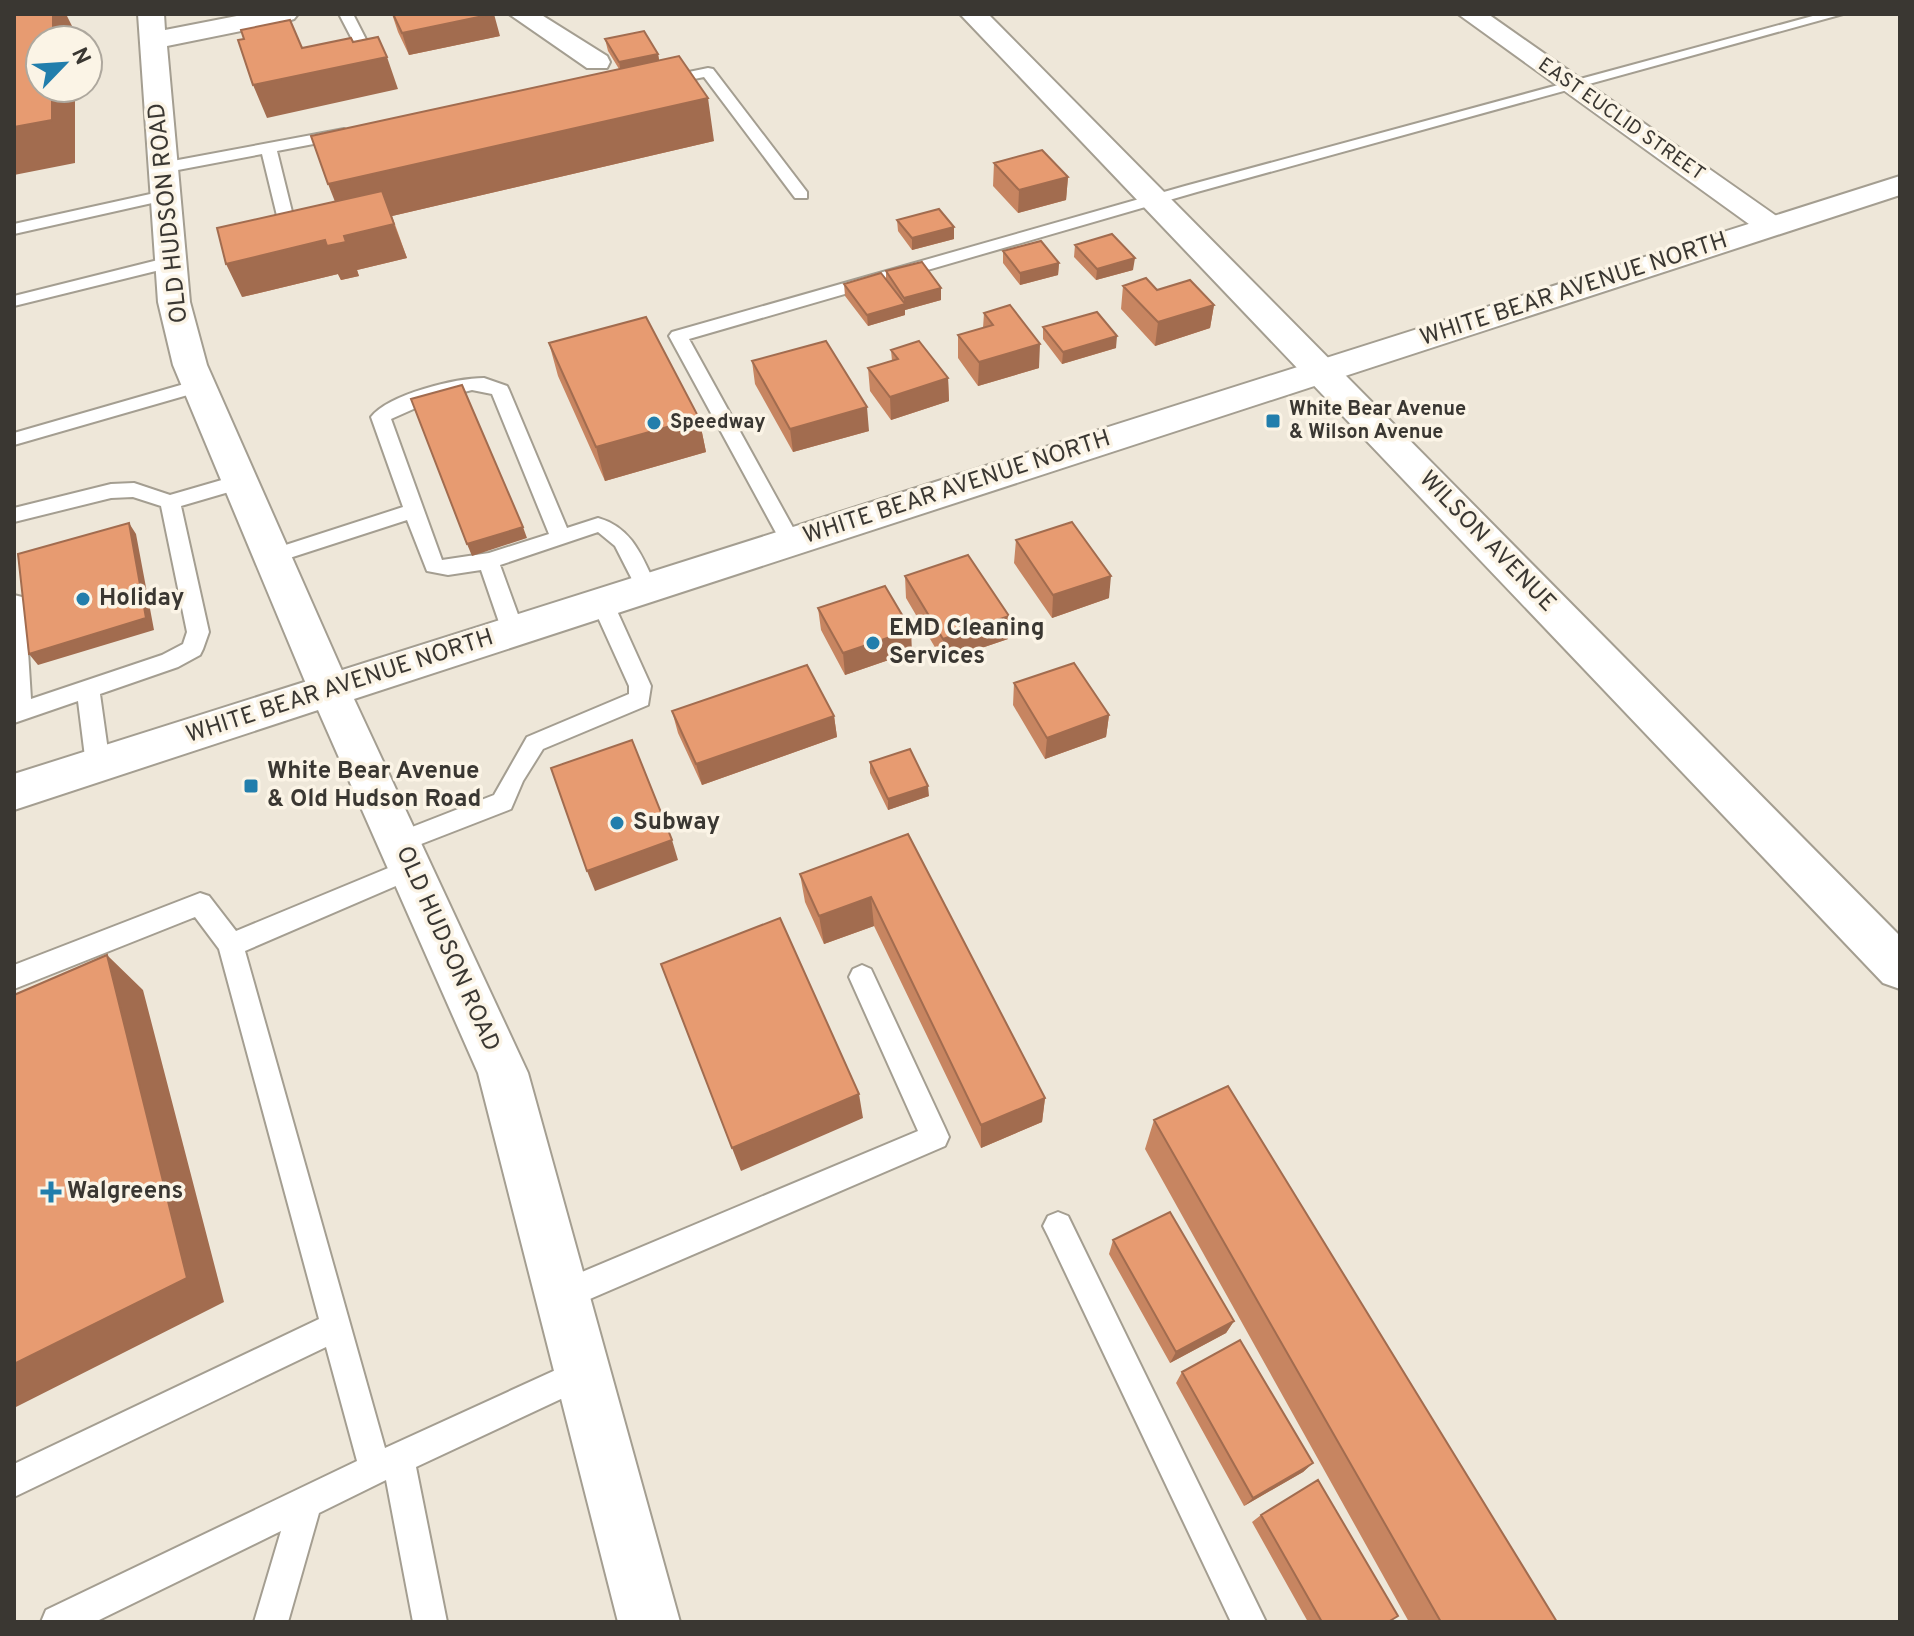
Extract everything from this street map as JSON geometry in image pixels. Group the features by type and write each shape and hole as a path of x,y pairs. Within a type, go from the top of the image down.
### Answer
{"street":[{"path":"151,28 285,14"},
{"path":"522,14 597,62"},
{"name":"WILSON AVENUE","path":"973,14 1900,968"},
{"name":"EAST EUCLID STREET","path":"1471,14 1771,226"},
{"name":"OLD HUDSON ROAD","path":"151,28 174,302 198,386 330,691 503,1073 649,1622"},
{"name":"WHITE BEAR AVENUE NORTH","path":"14,792 1900,185"}],"lane":[{"path":"346,14 369,59"},
{"path":"791,542 678,336 1157,202 1191,189 1836,14"},
{"path":"648,85 708,72 801,195"},
{"path":"14,229 268,148 362,130"},
{"path":"268,148 288,228"},
{"path":"14,301 170,262"},
{"path":"560,537 500,390 485,384 467,386 391,409 381,417 434,566 452,570 488,561 598,525 610,527 618,534 646,588"},
{"path":"14,439 198,386"},
{"path":"14,515 111,491 134,490 170,502 239,482"},
{"path":"14,603 17,713 170,661 192,649 198,632 170,502"},
{"path":"271,557 414,511"},
{"path":"488,561 513,631"},
{"path":"231,945 503,802 513,778 535,743 640,699 640,686 602,602"},
{"path":"88,688 98,765"},
{"path":"14,977 200,904 231,945 335,1327 386,1464 430,1622"},
{"path":"562,1296 935,1137 862,977"},
{"path":"1058,1226 1249,1622"},
{"path":"14,1481 335,1327"},
{"path":"58,1622 582,1373"},
{"path":"271,1622 306,1502"}],"building":[{"path":"14,14 53,14 53,24 24,24 24,104 52,104 52,120 14,127"},
{"path":"393,14 493,14 402,33"},
{"path":"290,20 302,48 351,38 353,42 378,37 387,57 253,85 238,40 244,39 241,30"},
{"path":"644,31 658,54 619,62 605,39"},
{"path":"679,56 708,98 328,184 311,136"},
{"path":"1042,150 1068,177 1019,190 994,163"},
{"path":"382,191 394,224 344,236 346,242 327,246 325,240 226,264 217,228"},
{"path":"939,209 954,227 912,238 897,220"},
{"path":"1112,234 1135,258 1097,269 1075,245"},
{"path":"1041,241 1059,263 1020,273 1003,251"},
{"path":"922,262 941,288 904,298 886,271"},
{"path":"881,273 905,304 867,315 844,284"},
{"path":"1146,278 1157,290 1190,280 1214,305 1158,322 1123,286"},
{"path":"1010,305 1040,344 979,362 958,335 993,325 984,313"},
{"path":"1097,312 1117,336 1063,352 1043,327"},
{"path":"646,317 699,418 596,447 549,343"},
{"path":"826,341 867,407 790,429 752,361"},
{"path":"919,341 948,378 890,397 868,368 898,359 891,350"},
{"path":"462,385 523,527 467,544 411,399"},
{"path":"1072,522 1111,576 1053,595 1016,540"},
{"path":"129,523 146,618 29,654 18,554"},
{"path":"968,555 1009,616 943,639 905,576"},
{"path":"885,586 911,630 843,653 818,608"},
{"path":"1074,663 1109,715 1047,738 1014,683"},
{"path":"807,665 834,716 696,764 672,711"},
{"path":"632,740 672,840 587,871 551,768"},
{"path":"910,749 928,786 888,799 870,762"},
{"path":"908,834 1045,1098 981,1125 871,897 819,916 800,874"},
{"path":"780,918 859,1094 732,1148 661,964"},
{"path":"107,955 187,1278 14,1364 14,995"},
{"path":"1228,1086 1557,1622 1441,1622 1154,1120"},
{"path":"1170,1212 1234,1321 1176,1352 1113,1240"},
{"path":"1240,1340 1313,1463 1253,1498 1182,1372"},
{"path":"1318,1480 1398,1616 1388,1622 1322,1622 1261,1515"}],"place":[{"name":"White Bear Avenue & Wilson Avenue","path":"1273,421"},
{"name":"Speedway","path":"654,423"},
{"name":"Holiday","path":"83,599"},
{"name":"EMD Cleaning Services","path":"873,643"},
{"name":"White Bear Avenue & Old Hudson Road","path":"251,786"},
{"name":"Subway","path":"617,823"},
{"name":"Walgreens","path":"51,1192"}]}
